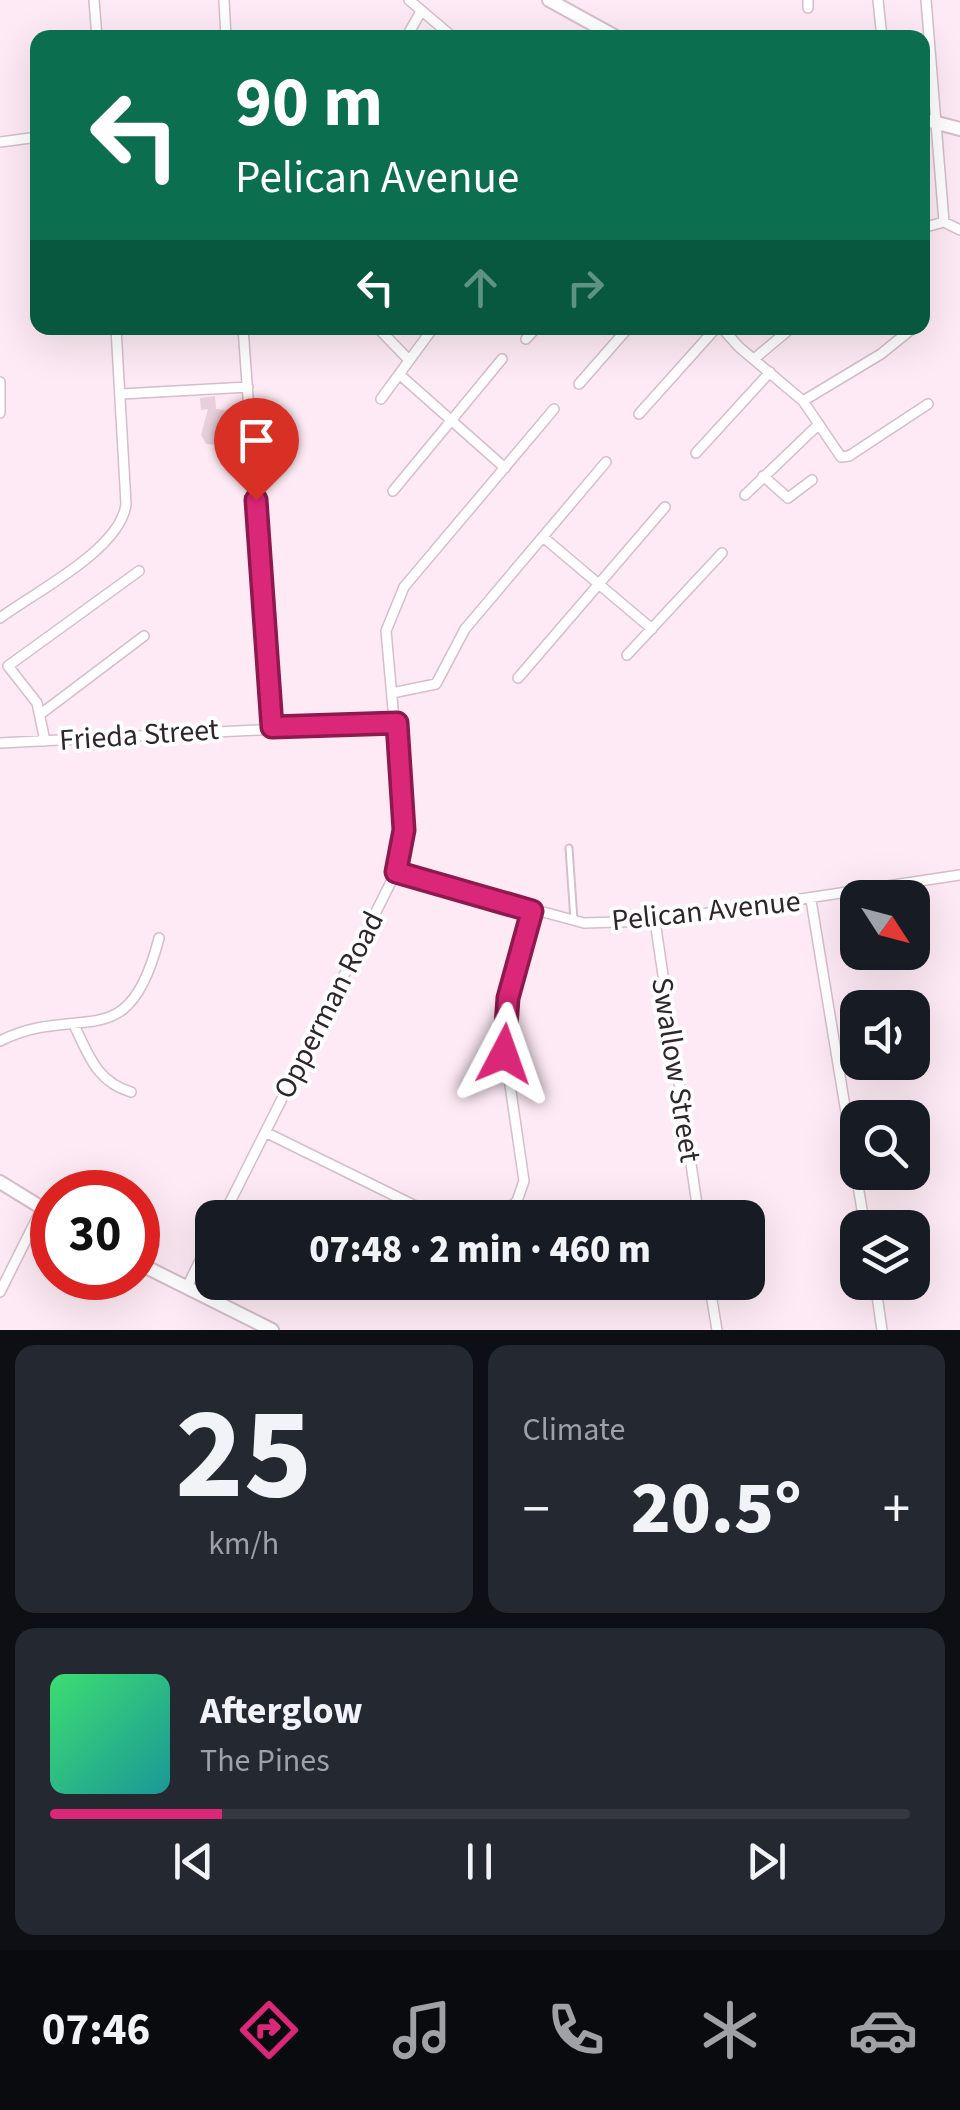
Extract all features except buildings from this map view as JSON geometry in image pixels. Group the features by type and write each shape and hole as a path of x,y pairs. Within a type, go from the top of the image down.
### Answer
{"street":[{"path":"94,0 96,30"},
{"path":"224,0 226,30"},
{"path":"409,0 420,14 443,30"},
{"path":"549,0 603,30"},
{"path":"878,0 881,30"},
{"path":"926,0 927,30"},
{"path":"411,30 420,14"},
{"path":"930,120 960,129"},
{"path":"930,127 944,222"},
{"path":"0,142 30,138"},
{"path":"930,226 944,222 960,230"},
{"path":"0,599 4,615 98,548 120,526 126,504 117,335"},
{"path":"244,335 272,727"},
{"path":"385,335 409,360"},
{"path":"381,398 428,335"},
{"path":"526,339 530,335"},
{"path":"578,384 622,335"},
{"path":"639,414 712,335"},
{"path":"727,335 803,401 845,458 928,404"},
{"path":"754,359 783,335"},
{"path":"803,401 881,354 904,335"},
{"path":"393,491 502,359"},
{"path":"696,454 770,372"},
{"path":"399,374 504,468"},
{"path":"0,382 0,413"},
{"path":"121,394 248,386"},
{"name":"Opperman Road","path":"231,1200 396,872 404,830 386,630 393,607 554,409"},
{"path":"745,495 818,424"},
{"path":"392,693 436,684 465,629 606,462"},
{"path":"763,476 788,498 812,480"},
{"path":"518,678 665,507"},
{"path":"543,537 596,586 652,629"},
{"path":"627,655 722,553"},
{"path":"46,742 42,713 8,666 139,571"},
{"path":"42,713 144,636"},
{"name":"Frieda Street","path":"0,743 397,723"},
{"name":"Pelican Avenue","path":"396,872 574,920 655,921 960,875"},
{"path":"811,900 863,1210"},
{"path":"517,1200 524,1181 502,1030 532,911"},
{"name":"Swallow Street","path":"655,921 696,1200"},
{"path":"0,1041 16,1034 109,1020 130,1004 149,974 159,938"},
{"path":"74,1026 101,1077 112,1086 131,1092"},
{"path":"265,1132 403,1200"},
{"path":"0,1182 30,1201"},
{"path":"0,1292 30,1240"},
{"path":"186,1288 195,1270"},
{"path":"160,1274 272,1330"},
{"path":"713,1300 717,1330"},
{"path":"877,1300 882,1330"}],"lane":[{"path":"568,848 574,920"}],"route":[{"path":"256,500 272,727 397,723 404,830 396,872 532,911 508,998 502,1030 504,1054"}]}
